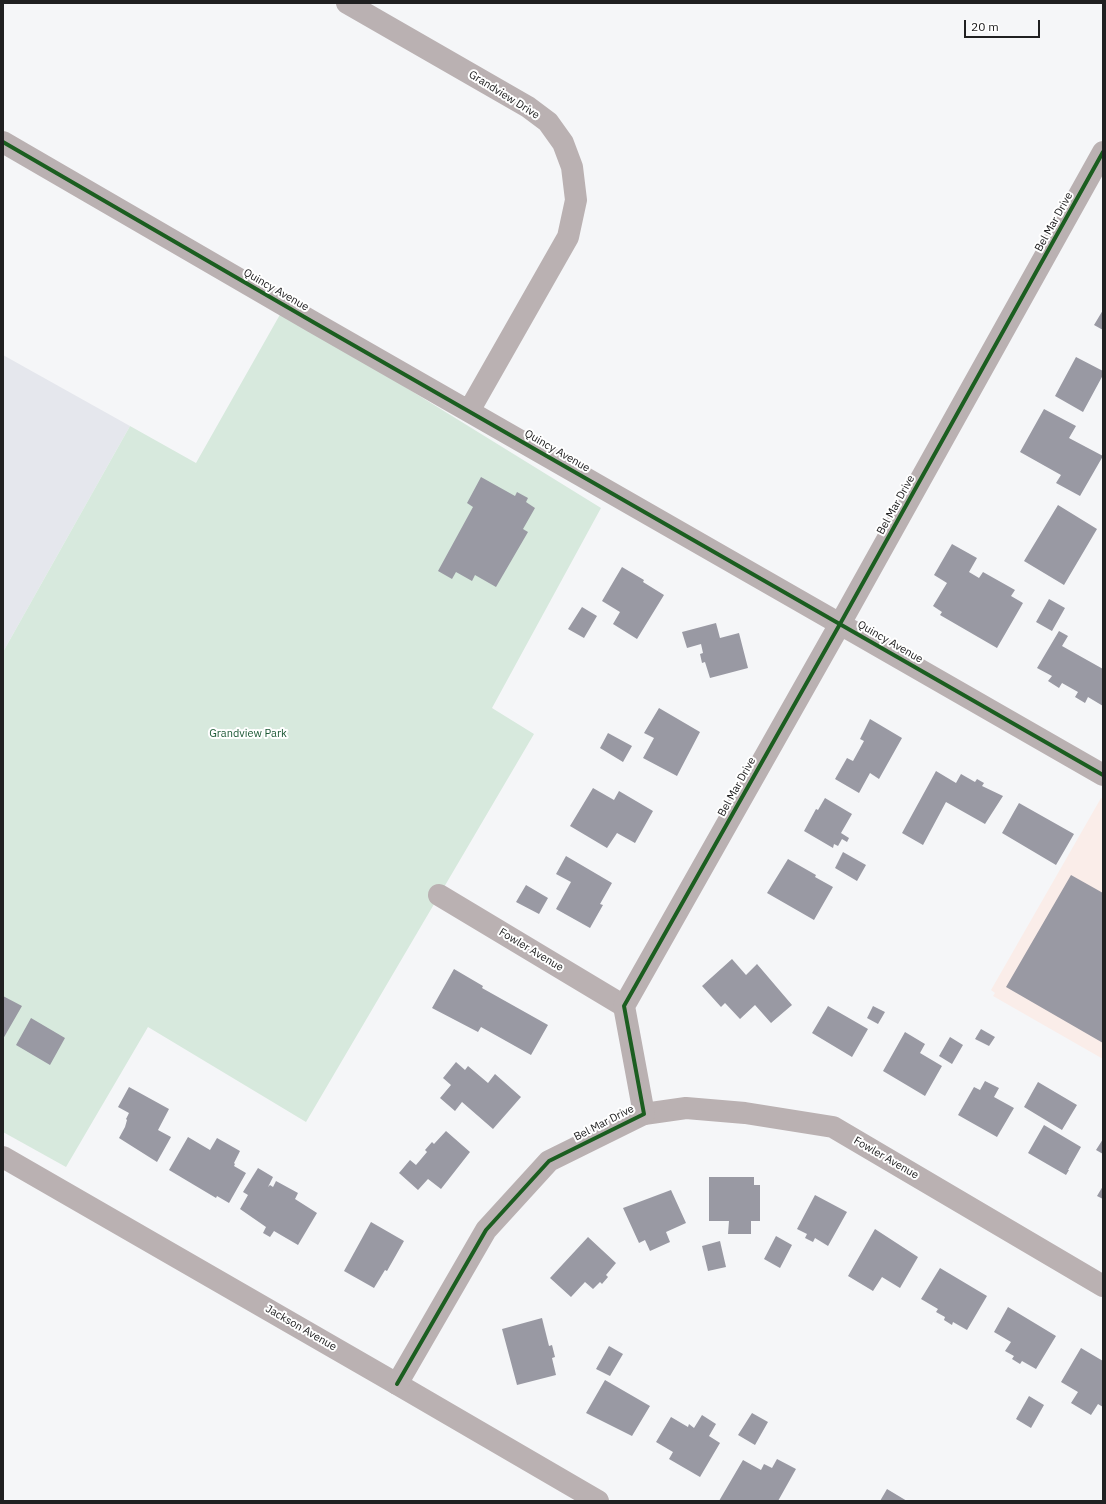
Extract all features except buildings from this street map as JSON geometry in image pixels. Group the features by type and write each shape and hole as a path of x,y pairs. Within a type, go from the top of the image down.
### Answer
{"street":[{"name":"Grandview Drive","path":"347,3 528,107 548,122 563,143 572,167 576,200 568,237 469,411"},
{"name":"Quincy Avenue","path":"3,142 1103,775"},
{"name":"Bel Mar Drive","path":"397,1384 486,1230 533,1178 549,1161 644,1114 624,1006 840,624 1103,152"},
{"name":"Fowler Avenue","path":"439,895 624,1006"},
{"name":"Fowler Avenue","path":"644,1114 686,1108 745,1113 834,1127 1103,1286"},
{"name":"Jackson Avenue","path":"3,1157 598,1501"}],"shaded area":[{"path":"3,355 130,426 3,652"},
{"path":"1101,798 1103,799 1103,1059 993,996 995,993 991,990"}],"green space":[{"name":"Grandview Park","path":"282,311 601,508 492,708 534,734 306,1122 148,1027 66,1167 3,1132 3,652 130,426 196,463"}],"cycle path":[{"path":"3,142 313,322 1103,775"},
{"path":"397,1384 486,1230 549,1161 644,1114 624,1006 840,624 1103,152"}]}
